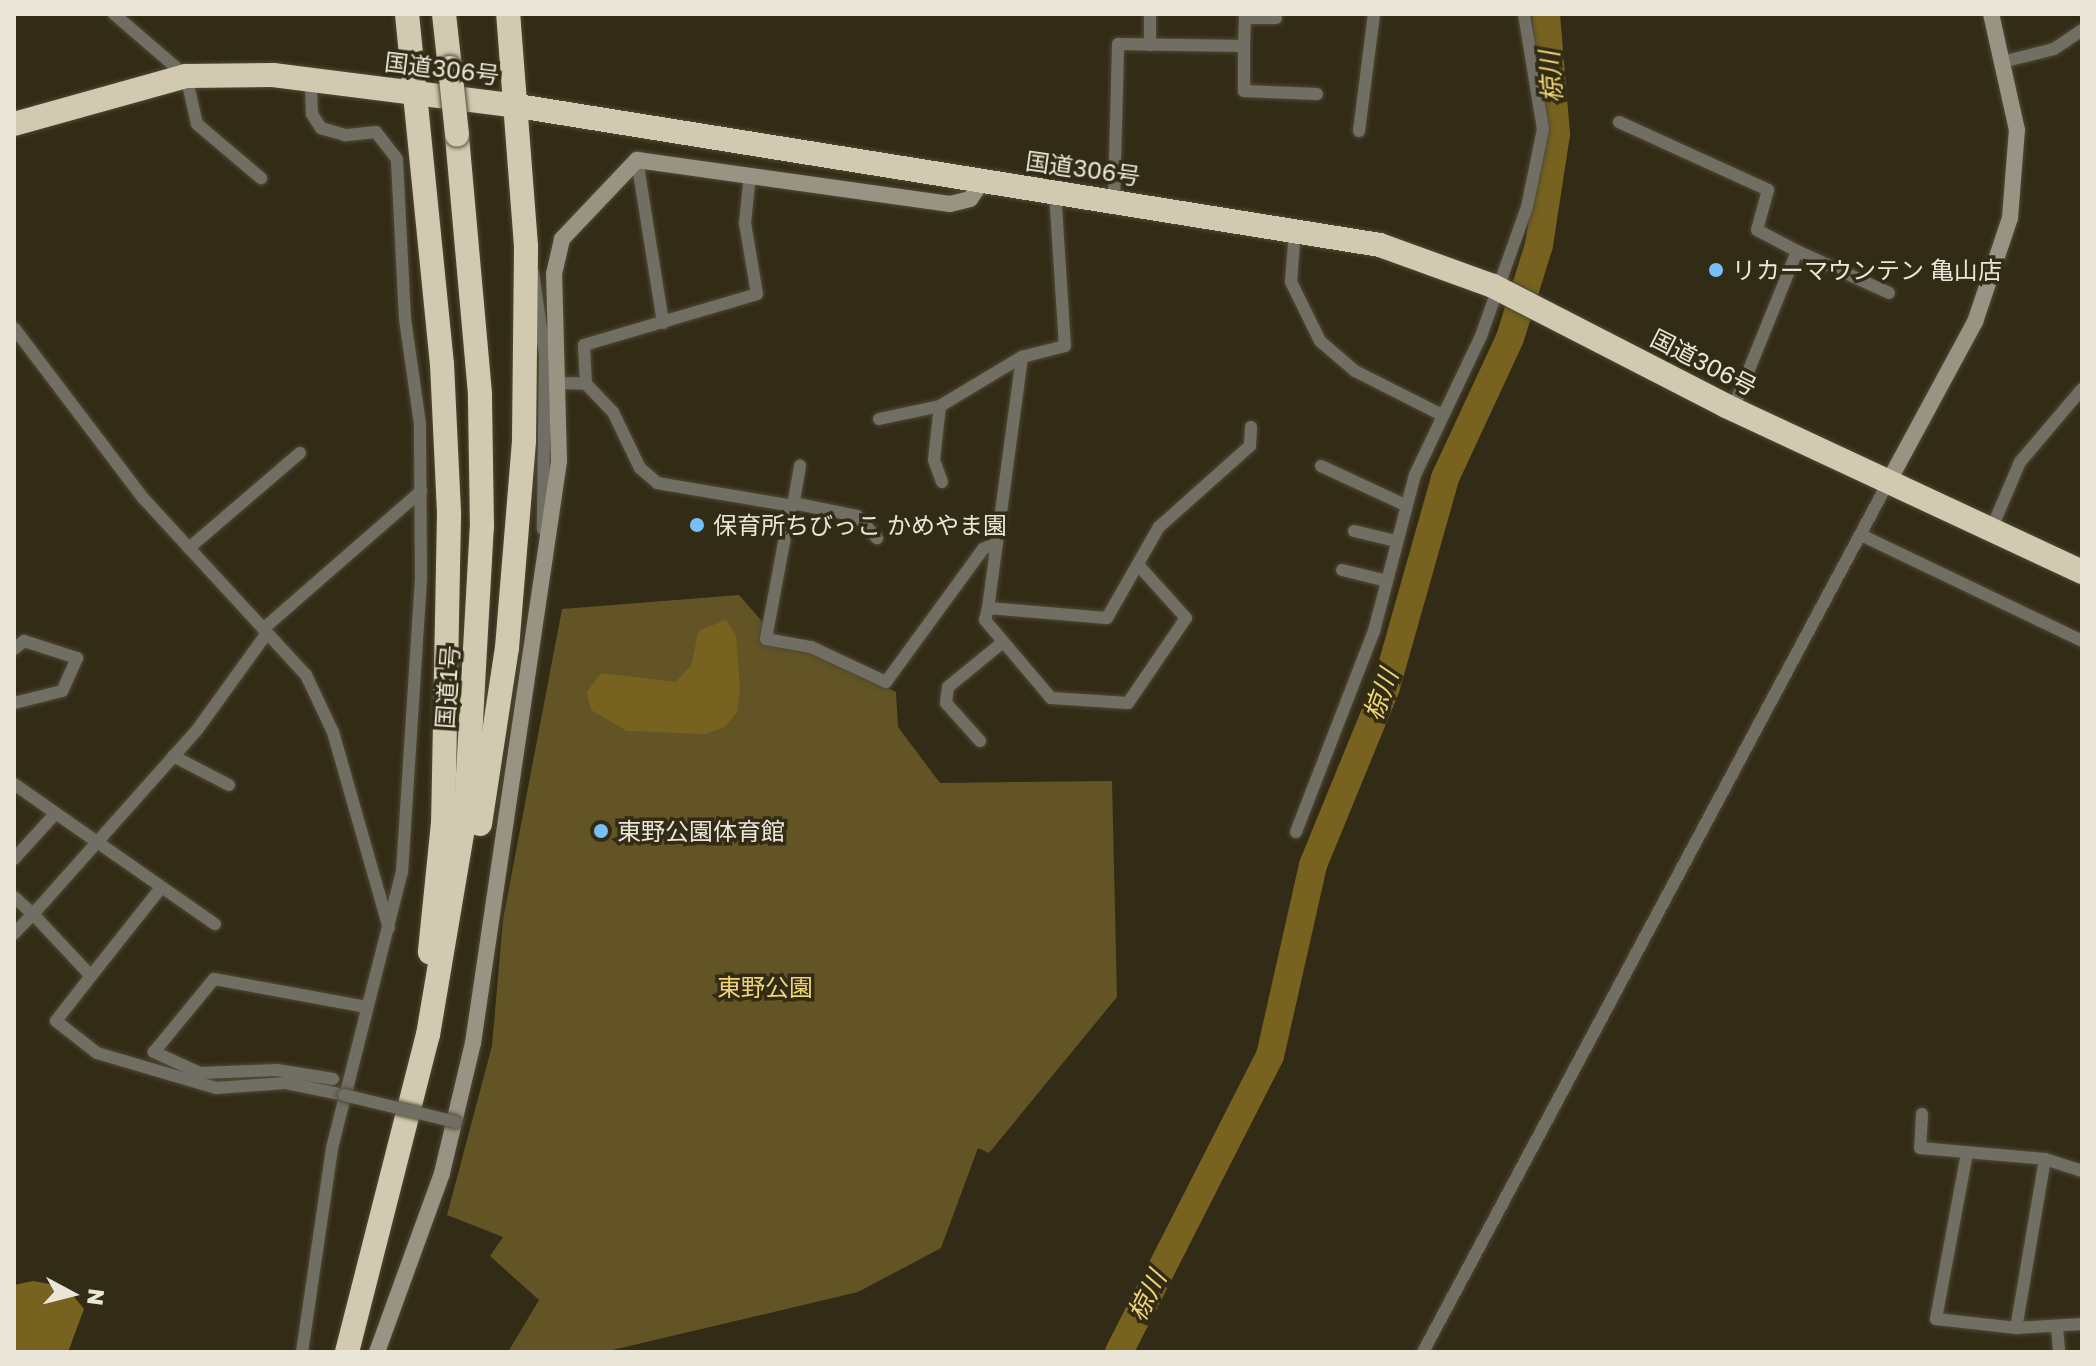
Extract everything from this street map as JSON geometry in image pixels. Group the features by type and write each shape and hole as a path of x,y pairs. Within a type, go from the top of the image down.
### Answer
{"highway":[{"path":"407,14 442,364 450,589 428,1035"},
{"name":"国道1号","path":"347,1352 428,1035 453,912 472,742 482,527 480,394 444,14"},
{"path":"453,912 476,847 507,648 524,440 526,246 518,106 508,14"},
{"name":"国道306号","path":"14,124 186,76 311,79 518,106 982,182 1296,229 1380,245 1493,286 1733,409 1890,479 2082,572"}],"street":[{"path":"114,14 186,76 197,124 261,178"},
{"path":"1150,14 1150,45"},
{"path":"1359,131 1374,14"},
{"path":"1296,832 1387,581 1405,505 1440,414 1481,336 1493,286 1527,207 1543,129 1524,14"},
{"path":"1423,1352 1975,322 2003,249 2017,163 2006,61 1991,14"},
{"path":"1276,18 1245,16 1244,91 1317,94"},
{"path":"2006,61 2054,49 2082,30"},
{"path":"1114,200 1118,44 1244,46"},
{"path":"302,1352 344,1095 390,931 417,701 421,491 395,150 376,132 345,135 321,128 312,114 311,79"},
{"path":"1619,122 1768,190 1757,230 1889,293"},
{"path":"637,160 950,204 970,199 982,182"},
{"path":"637,160 663,323"},
{"path":"377,1352 456,1122 542,598 562,383 556,255 562,239 637,160"},
{"path":"750,175 745,223 757,294 584,345 586,384 613,412 640,468 657,483 857,516 877,538"},
{"path":"879,419 940,406 1022,357 1065,346 1055,192"},
{"path":"1296,229 1291,282 1320,341 1355,371 1440,414"},
{"path":"526,246 545,355 542,598"},
{"path":"1733,409 1797,251"},
{"path":"14,328 189,548 306,675 327,719 390,931"},
{"path":"1022,357 985,620 1051,698 1128,703 1186,618 1140,567"},
{"path":"562,383 586,384"},
{"path":"1991,530 2020,462 2082,389"},
{"path":"2069,404 2082,413"},
{"path":"940,406 934,460 942,482"},
{"path":"988,608 1107,618 1140,567 1159,527 1250,446 1251,427"},
{"path":"189,548 300,453"},
{"path":"800,466 766,639 811,647 886,682 983,549 997,543"},
{"path":"1321,466 1405,505"},
{"path":"14,934 97,846 173,756 265,631 421,491"},
{"path":"1354,531 1396,541"},
{"path":"1861,535 2082,641"},
{"path":"1342,570 1387,581"},
{"path":"14,649 24,641 77,658 62,691 14,703"},
{"path":"980,741 946,703 948,687 1003,642"},
{"path":"173,756 229,785"},
{"path":"14,784 97,846 215,924"},
{"path":"14,859 55,814"},
{"path":"160,889 56,1021 97,1053 216,1088 286,1083 456,1122"},
{"path":"14,897 91,976"},
{"path":"333,1079 277,1070 200,1073 154,1052 214,979 367,1007"},
{"path":"1922,1114 1920,1148 2045,1159 2082,1171"},
{"path":"1967,1153 1936,1319 2016,1328 2082,1324"},
{"path":"2016,1328 2045,1159"},
{"path":"2057,1327 2059,1352"}],"green space":[{"name":"東野公園","path":"739,595 774,635 896,692 898,727 940,783 1112,781 1117,997 989,1153 978,1148 941,1248 858,1292 604,1352 508,1352 539,1300 490,1256 503,1237 447,1215 492,1046 503,919 562,609"}],"shaded area":[{"path":"726,620 736,635 740,688 737,712 725,727 705,734 627,731 591,710 587,692 601,673 676,682 692,664 698,631"},
{"path":"33,1281 66,1287 84,1309 68,1352 14,1352 14,1285"}],"waterway":[{"name":"椋川","path":"1119,1352 1270,1056 1313,865 1386,687 1445,478 1510,338 1539,245 1556,134 1546,14"}],"place":[{"name":"リカーマウンテン 亀山店","path":"1716,270"},
{"name":"保育所ちびっこ かめやま園","path":"697,525"},
{"name":"東野公園体育館","path":"601,831"}]}
